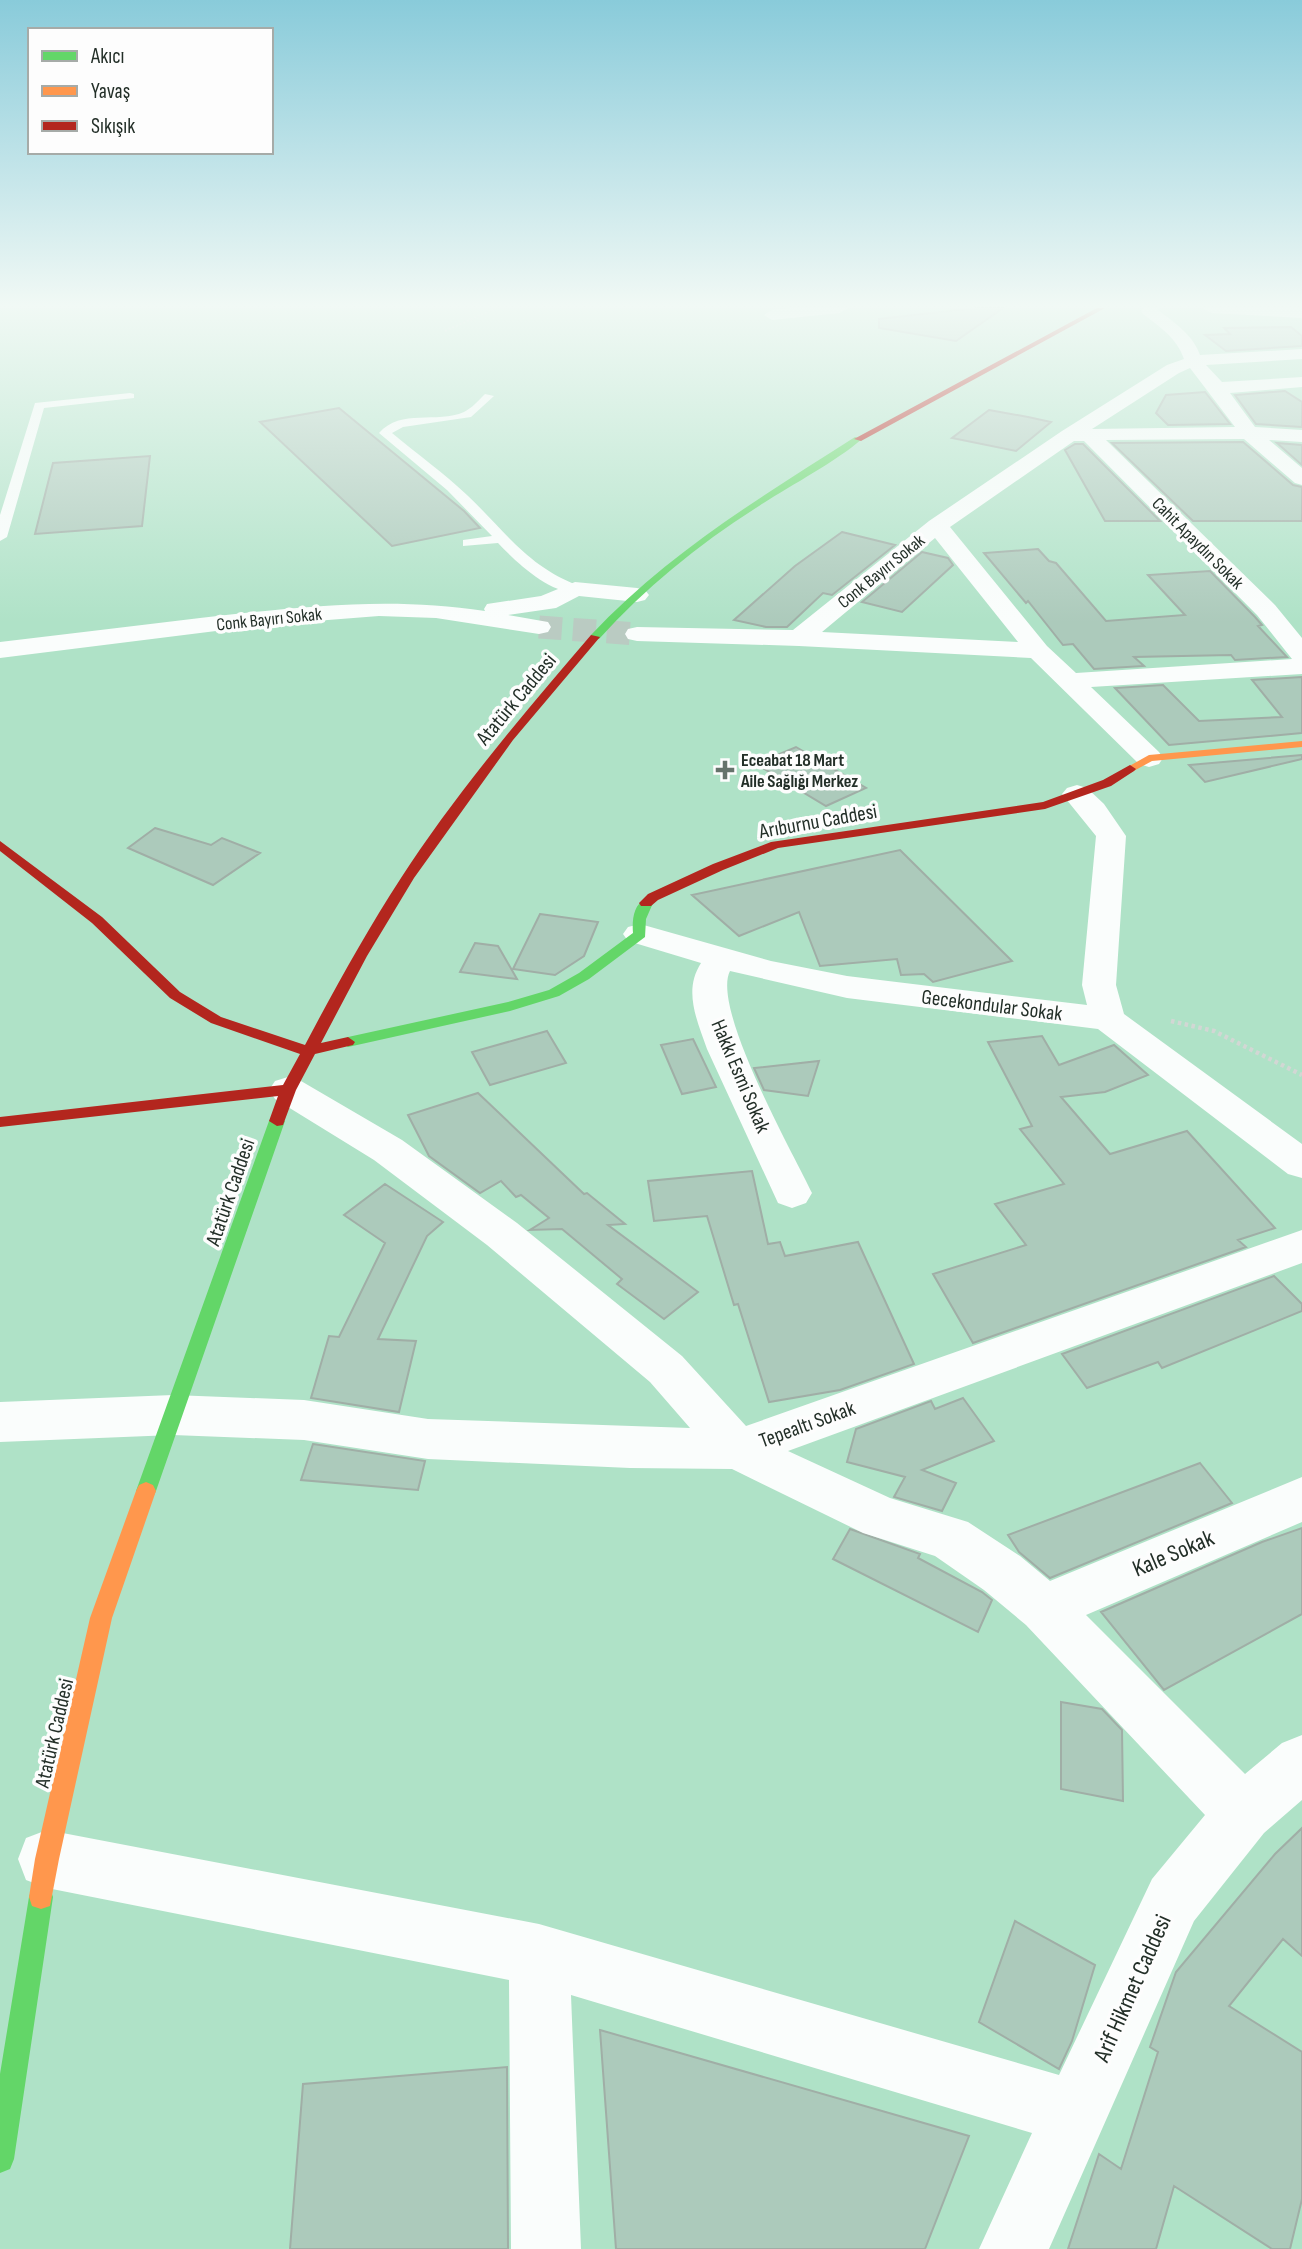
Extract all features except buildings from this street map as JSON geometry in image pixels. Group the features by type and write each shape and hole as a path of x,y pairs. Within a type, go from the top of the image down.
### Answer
{"main road":[{"path":"858,439 900,413"},
{"path":"858,439 907,413"},
{"name":"Atatürk Caddesi","path":"0,2159 47,1859 101,1618 288,1090 307,1051 408,877 462,800 599,632 636,595 712,533 858,439"},
{"name":"Arıburnu Caddesi","path":"640,934 639,919 643,906 653,897 718,867 775,845 1045,805 1107,783 1149,758 1302,744"},
{"path":"0,845 97,920 175,995 216,1020 307,1051 510,1006 554,993 584,976 640,934"},
{"path":"0,1122 288,1090"}],"street":[{"path":"937,527 1112,413"},
{"path":"1235,413 1249,433 1302,479"},
{"path":"1079,436 1249,433 1302,436"},
{"name":"Cahit Apaydın Sokak","path":"1079,436 1266,610 1302,655"},
{"name":"Conk Bayırı Sokak","path":"799,638 937,527 1038,651 1149,758"},
{"path":"466,616 492,609 547,603 575,589 636,595"},
{"name":"Conk Bayırı Sokak","path":"0,650 264,618 366,610 436,611 539,627"},
{"name":"Conk Bayırı Sokak","path":"637,634 799,638 1038,651"},
{"path":"1069,681 1302,666"},
{"path":"1077,794 1093,810 1111,836 1099,985 1108,1019"},
{"name":"Gecekondular Sokak","path":"640,934 766,971 847,987 1108,1019 1302,1164"},
{"name":"Hakkı Esmi Sokak","path":"722,958 710,976 710,994 716,1025 792,1193"},
{"name":"Tepealtı Sokak","path":"288,1090 388,1150 502,1234 666,1369 737,1449 1297,1256"},
{"path":"0,1422 173,1415 304,1420 428,1439 630,1448 737,1449 880,1517 950,1538 1002,1573 1044,1608 1244,1813"},
{"name":"Kale Sokak","path":"1044,1608 1302,1499"},
{"name":"Arif Hikmet Caddesi","path":"1014,2249 1173,1900 1244,1813 1302,1763"},
{"path":"47,1859 540,1955 1076,2113"},
{"path":"540,1955 546,2249"}],"lane":[{"path":"0,537 37,413"},
{"path":"471,413 401,424 389,428 385,433 471,506 512,553 550,581 575,589"},
{"path":"468,544 500,539"}],"path":[{"path":"1108,1019 1150,1016 1214,1031 1302,1075"}],"green space":[{"path":"0,413 1302,413 1302,2249 0,2249"}],"tunnel":[{"path":"539,627 637,634"}],"traffic: fast":[{"path":"595,637 623,607 685,553 753,505 858,439"},
{"path":"348,1042 510,1006 554,993 584,976 640,934 639,919 646,903"},
{"path":"146,1491 277,1121"},
{"path":"0,2159 41,1897"}],"traffic: slow":[{"path":"1130,769 1149,758 1302,744"},
{"path":"41,1897 47,1859 101,1618 146,1491"}],"traffic: jam":[{"path":"858,439 907,413"},
{"path":"277,1121 288,1090 360,956 408,877 509,738 595,637"},
{"path":"646,903 653,897 718,867 775,845 1045,805 1107,783 1130,769"},
{"path":"0,845 97,920 175,995 216,1020 308,1051 348,1042"},
{"path":"0,1122 288,1090"}],"place":[{"name":"Eceabat 18 Mart Aile Sağlığı Merkez","path":"725,770"}]}
